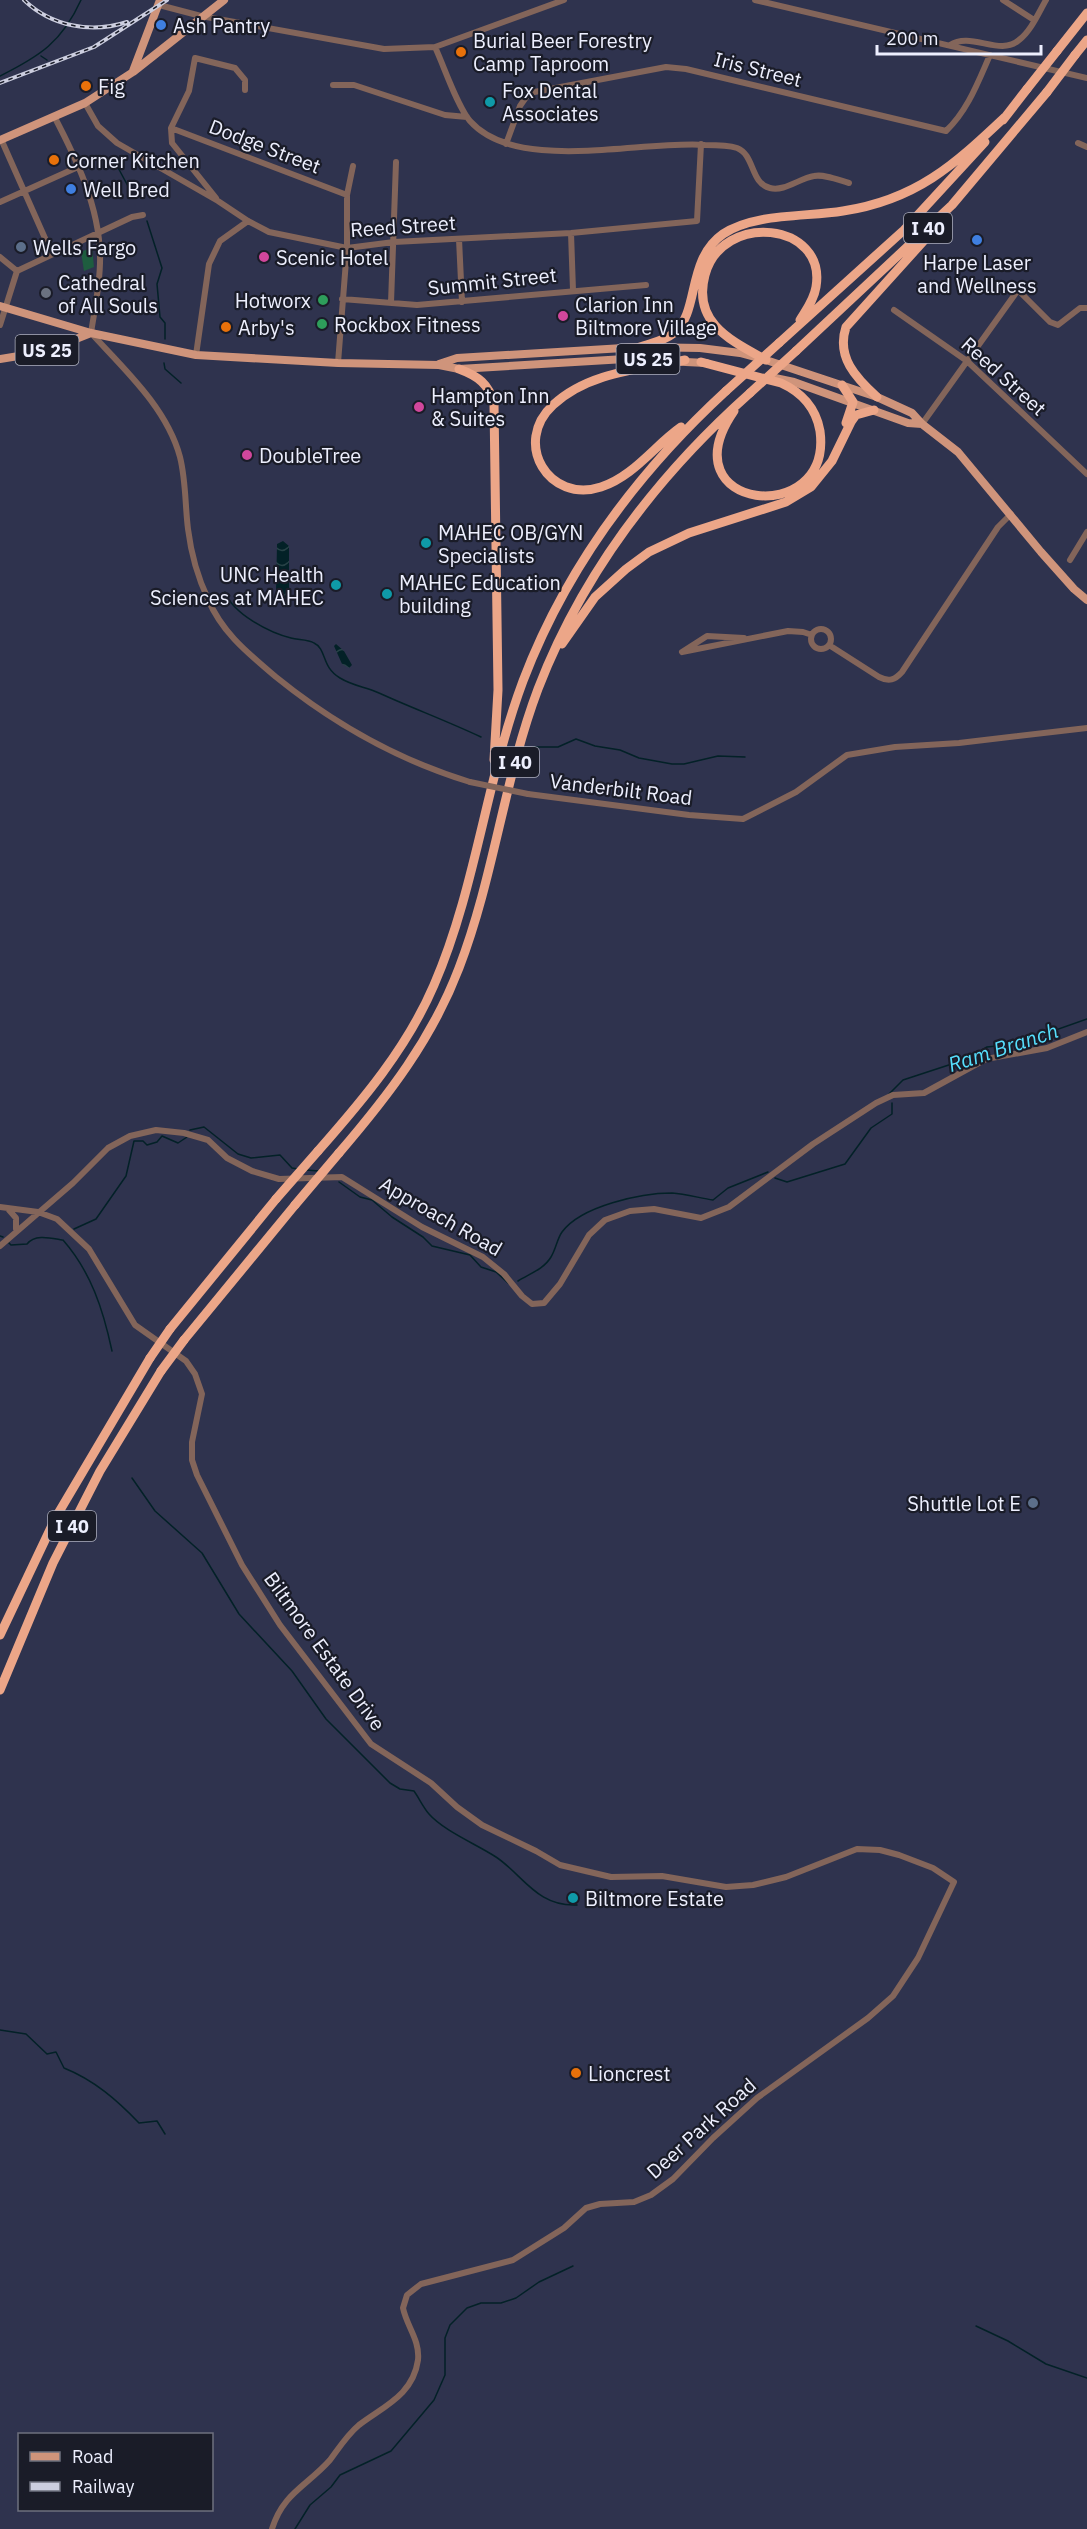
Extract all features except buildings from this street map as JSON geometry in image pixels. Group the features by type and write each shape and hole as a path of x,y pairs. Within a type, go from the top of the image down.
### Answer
{"highway":[{"name":"I 40","path":"0,1635 56,1517 150,1358 170,1329 276,1199 354,1110 391,1063 421,1012 434,985 454,930 492,782 524,680 547,626 575,573 625,499 663,454 705,410 925,208 966,164 1087,13"},
{"name":"I 40","path":"0,1690 11,1659 58,1552 100,1471 161,1371 405,1072 435,1022 452,986 477,913 520,743 550,660 579,600 625,527 680,459 952,205 1047,92 1087,40"},
{"path":"640,347 666,338 680,326 701,262 712,244 729,231 759,220 866,206 907,192 945,171 1005,117"},
{"path":"877,397 853,373 847,361 843,337 846,327 931,234 952,205"},
{"path":"766,360 722,333 707,314 703,282 711,260 719,250 739,236 764,231 789,238 808,253 815,268 816,286 814,296 794,329"},
{"path":"685,360 616,373 584,385 562,397 544,414 538,424 535,444 537,457 547,474 563,485 588,490 599,488 627,474 677,430 705,410"},
{"path":"701,362 791,387 806,400 815,414 821,441 813,467 796,487 770,498 757,497 738,489 724,475 718,457 720,435 747,395"},
{"path":"459,369 476,375 483,381 494,404 498,690 492,782"},
{"path":"841,442 853,402 842,385"},
{"path":"550,660 595,597 626,569 649,552 689,533 764,510 799,495 824,474 856,415 874,410"}],"main road":[{"path":"1,140 85,103 133,72 224,0"},
{"path":"133,72 160,3"},
{"path":"2,307 91,333"},
{"name":"US 25","path":"0,359 43,352 91,333 196,355 338,363 439,364 459,369 595,360 685,360 794,382 908,423 922,424"},
{"name":"US 25","path":"439,364 457,358 640,347 700,348 740,353 766,360 877,397 912,413 967,461 1074,589 1087,600"}],"street":[{"path":"160,3 201,16 384,49 435,47 564,0"},
{"path":"755,0 1087,78"},
{"path":"1003,0 1034,20"},
{"path":"950,45 956,41 969,40 988,44 1011,44 1019,41 1046,0"},
{"path":"435,47 467,117 485,134 506,144 540,152 701,144 736,147 747,156 758,181 768,188 775,189 814,176 825,176 849,183"},
{"name":"Iris Street","path":"506,144 520,106 530,93 666,68 686,69 946,131 956,122 971,97 990,55"},
{"path":"218,201 172,143 171,128 189,91 195,58 235,68 245,80 245,90"},
{"path":"333,85 354,85 444,115 467,117"},
{"name":"Reed Street","path":"85,103 98,126 117,143 218,201 248,221 269,232 347,248 393,242 571,233 697,220 701,144"},
{"path":"54,116 89,195 97,234 100,255 91,333"},
{"name":"Dodge Street","path":"171,128 347,195"},
{"path":"1,140 52,254"},
{"path":"1078,143 1087,147"},
{"path":"391,303 396,162"},
{"path":"338,363 347,248 347,195 353,166"},
{"path":"0,202 78,168"},
{"path":"0,325 2,307 17,271 143,215"},
{"path":"196,355 209,264 220,241 248,221"},
{"path":"571,233 573,290"},
{"path":"459,238 462,302"},
{"path":"0,257 17,271"},
{"name":"Summit Street","path":"342,299 417,305 646,285"},
{"path":"922,424 1018,290 1050,322 1058,325 1080,308 1087,308"},
{"name":"Reed Street","path":"894,310 967,361 1087,474"},
{"name":"Vanderbilt Road","path":"91,333 132,377 171,434 180,458 188,529 198,572 213,611 230,635 242,649 292,689 367,740 402,757 470,782 528,794 689,815 743,819 796,792 846,755 895,747 1087,728"},
{"path":"829,645 884,679 892,680 899,676 998,526 1011,514"},
{"path":"1070,560 1087,532"},
{"path":"748,638 707,636 682,652 796,630 812,636"},
{"path":"825,630 830,636 829,645 816,648 812,642 812,636 816,631 825,630"},
{"name":"Approach Road","path":"0,1246 73,1183 108,1148 130,1136 156,1130 184,1132 208,1140 226,1158 261,1174 279,1179 342,1177 422,1227 483,1257 504,1274 522,1296 532,1304 544,1303 560,1284 589,1235 605,1220 630,1211 654,1209 701,1218 729,1207 805,1150 876,1103 893,1095 924,1093 986,1059 1047,1048 1087,1032"},
{"name":"Biltmore Estate Drive","path":"0,1207 38,1212 57,1219 89,1249 135,1325 186,1361 195,1374 202,1394 192,1442 192,1460 203,1491 242,1565 280,1625 371,1744 431,1783 457,1807 482,1825 560,1865 585,1873 611,1877 662,1876 726,1887 753,1885 786,1877 857,1849 880,1850 899,1855 933,1868 954,1882"},
{"path":"8,1209 16,1218 18,1225 16,1231"},
{"name":"Deer Park Road","path":"272,2529 289,2496 329,2461 358,2425 389,2406 404,2393 413,2377 418,2360 418,2343 402,2308 408,2295 421,2284 513,2260 564,2228 586,2208 600,2204 634,2202 651,2195 673,2179 757,2098 868,2018 893,1996 918,1958 954,1882"}],"green space":[{"path":"92,247 94,267 84,271 81,252"}],"water":[{"path":"283,541 289,546 289,594 288,598 282,599 276,592 277,544"},
{"path":"336,644 344,651 352,665 349,668 342,664 334,646"}],"waterway":[{"path":"0,76 27,62 58,37 74,15 81,0"},
{"path":"41,56 47,60"},
{"path":"115,162 129,188"},
{"path":"147,221 162,268 157,284 160,317 165,323 165,339"},
{"path":"164,363 165,369 181,383"},
{"path":"225,592 236,608 263,627 294,639 314,643 321,649 330,669 340,678 481,737"},
{"path":"533,747 558,747 576,739 595,746 620,750 639,758 672,764 684,764 718,756 745,757"},
{"name":"Ram Branch","path":"889,1094 903,1080 967,1059 987,1047 1016,1044 1087,1019"},
{"name":"Ram Branch","path":"775,1178 787,1182 845,1164 871,1128 892,1114 892,1103"},
{"name":"Ram Branch","path":"190,1130 204,1127 238,1154 251,1158 280,1155 292,1168 298,1169"},
{"name":"Ram Branch","path":"74,1229 96,1219 126,1176 134,1141 143,1141 147,1145 157,1142 162,1136 178,1143 187,1137"},
{"name":"Ram Branch","path":"306,1170 319,1171"},
{"name":"Ram Branch","path":"518,1281 548,1261 560,1235 571,1223 597,1208 629,1198 672,1193 713,1200 728,1188 768,1172"},
{"name":"Ram Branch","path":"339,1182 360,1197 372,1200 432,1246 470,1255 481,1267 496,1272 508,1283"},
{"name":"Ram Branch","path":"9,1243 11,1245 27,1244 34,1239 43,1238 62,1240"},
{"path":"63,1240 73,1252 95,1292 112,1351"},
{"path":"132,1478 155,1511 202,1553 239,1614 292,1671 326,1719 390,1783 400,1789 414,1791 435,1820 506,1864 541,1895 551,1901 577,1905"},
{"path":"0,2030 26,2034 47,2054 56,2052 64,2068 104,2091 139,2123 157,2121 165,2134"},
{"path":"295,2529 310,2505 331,2487 340,2475 391,2451 434,2400 445,2375 445,2338 450,2325 467,2308 481,2303 501,2303 516,2298 539,2282 573,2266"},
{"path":"976,2326 1008,2341 1046,2364 1087,2378"}],"railway":[{"path":"24,0 46,16 72,25 100,27 127,22"},
{"path":"0,83 94,47 167,0"}],"place":[{"name":"Ash Pantry","path":"161,25"},
{"name":"Burial Beer Forestry Camp Taproom","path":"461,52"},
{"name":"Fig","path":"86,86"},
{"name":"Fox Dental Associates","path":"490,102"},
{"name":"Corner Kitchen","path":"54,160"},
{"name":"Well Bred","path":"71,189"},
{"name":"Harpe Laser and Wellness","path":"977,240"},
{"name":"Wells Fargo","path":"21,247"},
{"name":"Scenic Hotel","path":"264,257"},
{"name":"Cathedral of All Souls","path":"46,293"},
{"name":"Hotworx","path":"323,300"},
{"name":"Clarion Inn Biltmore Village","path":"563,316"},
{"name":"Rockbox Fitness","path":"322,324"},
{"name":"Arby's","path":"226,327"},
{"name":"Hampton Inn & Suites","path":"419,407"},
{"name":"DoubleTree","path":"247,455"},
{"name":"MAHEC OB/GYN Specialists","path":"426,543"},
{"name":"UNC Health Sciences at MAHEC","path":"336,585"},
{"name":"MAHEC Education building","path":"387,594"},
{"name":"Shuttle Lot E","path":"1033,1503"},
{"name":"Biltmore Estate","path":"573,1898"},
{"name":"Lioncrest","path":"576,2073"}]}
